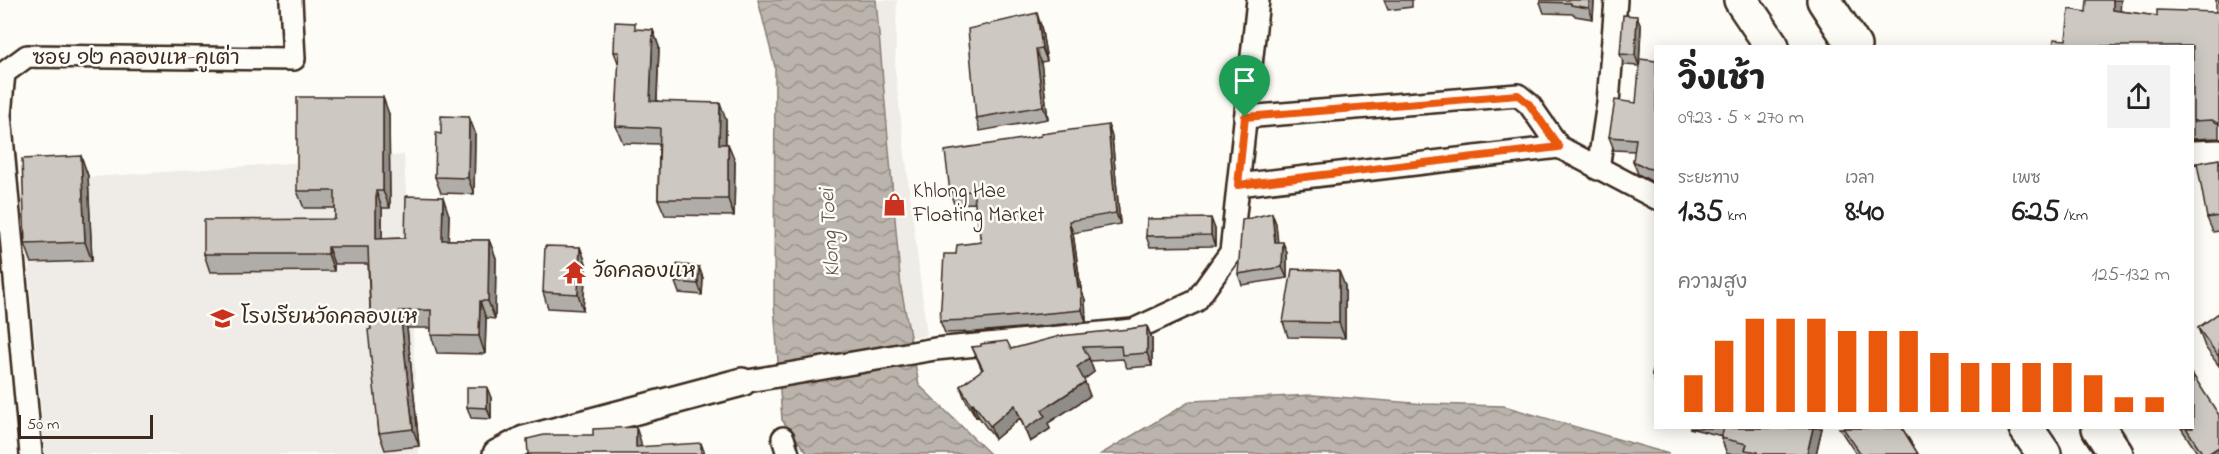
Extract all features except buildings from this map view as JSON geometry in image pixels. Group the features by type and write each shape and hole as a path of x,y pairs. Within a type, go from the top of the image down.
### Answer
{"main road":[{"path":"1741,0 1771,45"},
{"path":"1824,0 1853,45"},
{"path":"2027,429 2044,454"},
{"path":"2100,429 2116,454"}],"street":[{"name":"ซอย ๑๒ คลองแห-คูเต่า","path":"31,454 7,284 0,115 4,73 27,56 294,59 291,0"},
{"path":"497,454 742,382 935,349 1133,330 1196,301 1231,252 1258,0"},
{"path":"1598,169 1608,103 1616,0"},
{"path":"1245,117 1518,95 1529,104 1559,147 1654,197"},
{"path":"1238,185 1559,147"},
{"path":"2194,152 2219,151"}],"shaded area":[{"name":"Khlong Hae Floating Market","path":"861,0 897,0 895,70 927,336 894,339"},
{"name":"โรงเรียนวัดคลองแห","path":"404,155 419,454 45,454 21,182"}],"water":[{"name":"Klong Toei","path":"758,0 876,0 901,288 919,385 990,454 808,454 782,420 774,304 775,67"},
{"path":"1313,395 1425,404 1504,406 1669,454 1101,454 1191,401"}],"place":[{"name":"Khlong Hae Floating Market","path":"895,204"},
{"name":"วัดคลองแห","path":"575,272"},
{"name":"โรงเรียนวัดคลองแห","path":"223,318"}],"route":[{"path":"1518,95 1529,104 1559,147 1238,185 1245,117 1518,95"}]}
